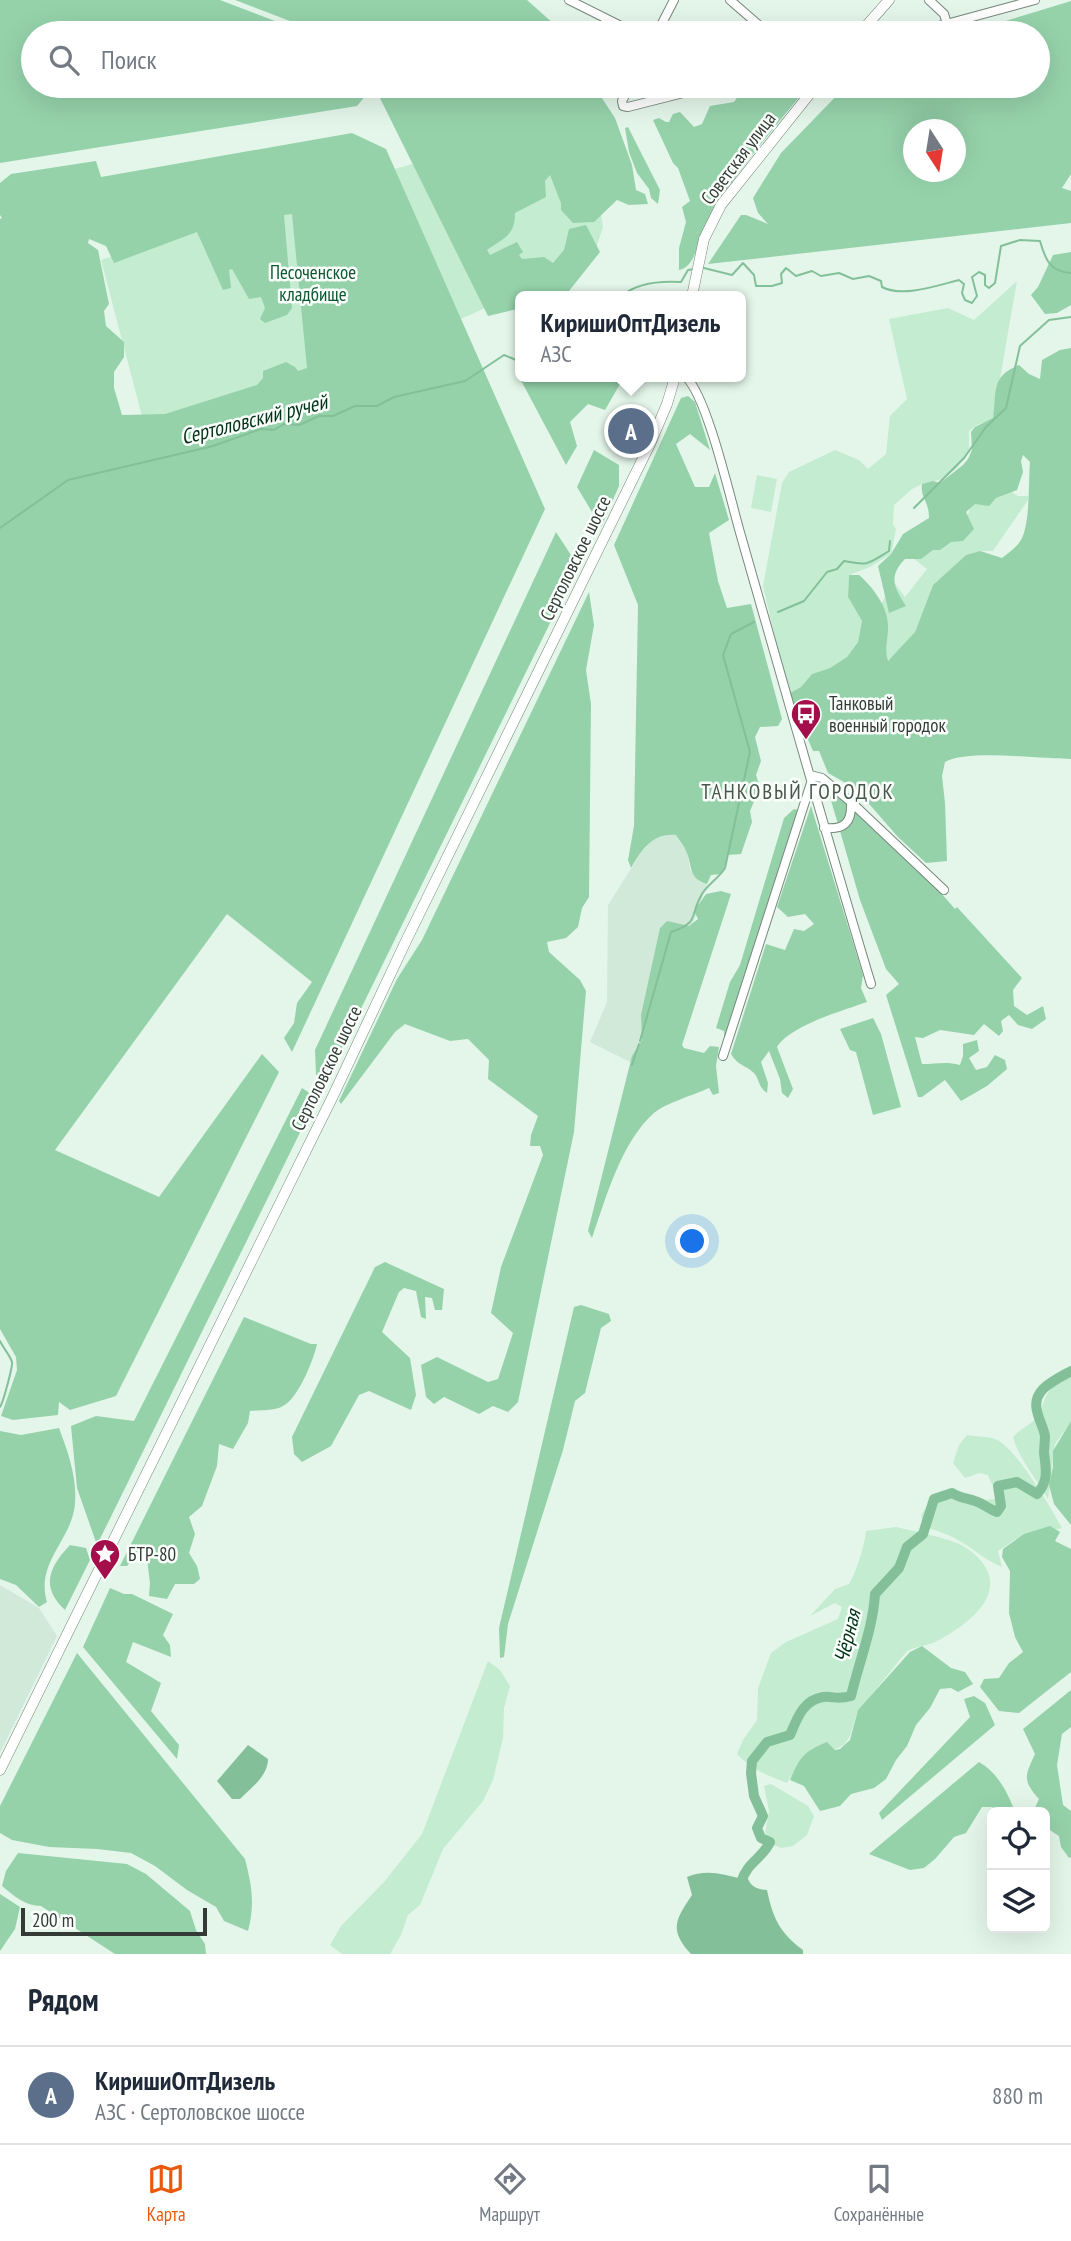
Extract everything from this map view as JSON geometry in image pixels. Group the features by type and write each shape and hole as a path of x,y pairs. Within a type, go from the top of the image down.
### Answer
{"main road":[{"path":"870,21 888,0"},
{"name":"Советская улица","path":"693,291 704,239 711,222 733,188 806,98"},
{"name":"Сертоловское шоссе","path":"0,1770 332,1098 650,444 674,382"}],"street":[{"path":"569,0 611,21"},
{"path":"663,21 674,0"},
{"path":"730,0 754,21"},
{"path":"929,0 944,14 946,21"},
{"path":"958,21 1035,0"},
{"path":"624,98 623,106 628,107 664,98"},
{"path":"690,382 698,394 715,447 871,984"},
{"path":"811,779 822,778 851,802 944,890"},
{"path":"723,1056 811,779"},
{"path":"824,828 836,828 848,821 851,816 851,802"}],"shaded area":[{"path":"666,834 676,835 687,851 690,870 700,882 707,884 690,932 632,1063 590,1042 607,1002 608,905 641,853 651,841"},
{"path":"0,1585 39,1608 57,1636 0,1753"},
{"path":"248,1745 268,1759 267,1765 262,1776 240,1799 232,1799 217,1781"},
{"path":"745,1869 751,1884 767,1890 778,1924 803,1950 803,1954 691,1954 684,1946 679,1938 677,1925 678,1918 692,1895 687,1877 708,1873 742,1879"}],"green space":[{"path":"0,0 220,0 275,21 21,21 21,98 364,98 357,106 0,163"},
{"path":"235,0 527,0 551,21 290,21"},
{"path":"1071,1 1071,174 1062,188 1071,191 1071,223 708,264 741,215 768,224 758,213 753,198 781,153 834,98 1050,98 1050,21 1005,21"},
{"path":"380,98 602,98 615,118 632,165 636,190 645,194 648,204 629,205 617,200 594,222 573,223 561,210 550,175 545,181 546,197 515,213 511,232 487,250 490,255 517,242 523,252 519,255 522,259 544,257 553,263 564,250 569,229 586,225 600,252 569,291 515,291 515,309 488,316"},
{"path":"737,98 798,98 728,189 705,226 693,258 685,268 679,270 679,248 686,222 682,207 690,201 678,168 673,163 653,120 659,118 669,122 673,114 680,112 694,127 702,124 710,106 734,102"},
{"name":"Песоченское кладбище","path":"609,109 614,119 599,203 603,227 596,248 470,315 349,365 143,420 101,260 226,216"},
{"path":"628,127 660,190 658,204 651,198 649,189 637,173 629,152 625,128"},
{"path":"352,133 386,149 545,509 292,1052 284,1038 294,1023 297,1003 312,982 227,914 55,1150 159,1197 262,1054 279,1072 116,1396 70,1410 59,1402 58,1415 13,1420 1,1416 17,1370 16,1357 0,1329 0,183 11,174 96,161 101,177","holes":["292,214 307,368 298,371 286,362 263,371 263,378 257,385 165,414 122,415 114,388 114,372 124,357 124,342 106,326 104,311 109,304 98,250 88,243 89,239 106,246 114,263 197,232 223,290 231,288 229,270 232,269 249,299 261,297 265,308 260,319 265,323 287,315 292,308 284,215"]},
{"path":"1071,252 1071,305 1057,313 1045,314 1031,295 1038,287 1053,255"},
{"path":"1017,281 993,419 969,431 969,451 957,468 943,479 912,489 894,505 893,525 896,529 891,554 870,567 849,575 848,597 862,621 858,642 847,657 830,668 812,674 801,687 788,694 763,586 782,483 789,472 835,450 859,460 868,469 886,454 890,416 907,399 889,319 948,308 974,320"},
{"path":"1071,348 1071,759 987,755 956,758 945,762 942,776 947,861 926,863 898,837 856,789 828,773 819,751 813,751 788,694 801,687 812,674 830,668 847,657 858,642 862,621 848,597 849,575 859,575 875,592 883,606 888,620 888,661 915,632 933,585 966,555 980,551 1002,558 1019,543 1026,527 1029,493 1030,462 1023,455 1023,472 1017,490 996,498 989,506 975,504 966,512 974,529 963,541 951,542 921,559 905,559 896,571 895,582 906,606 889,613 878,566 891,554 903,534 929,518 922,484 933,481 940,483 968,459 972,450 971,432 993,418 997,386 1003,374 1019,365 1040,379 1042,360 1060,350"},
{"path":"522,382 621,382 605,410 588,404 570,422 577,446 566,465"},
{"path":"688,396 695,402 710,450 690,434 676,444 695,487 709,487 715,473 729,520 709,533 718,581 727,608 751,604 782,719 778,726 760,727 755,737 761,761 756,775 760,787 750,811 752,822 741,854 728,855 722,874 711,875 707,884 693,875 688,856 676,835 654,840 631,868 628,860 634,826 638,605 614,545 681,398"},
{"path":"594,450 619,465 619,486 601,527 577,487"},
{"path":"757,475 777,479 771,512 751,508"},
{"path":"1010,491 1018,496 1028,496 1028,500 993,551 966,555 933,585 915,632 892,658 886,661 880,607 893,581 905,597 927,569 904,551 946,510 968,515 973,497"},
{"path":"556,532 578,566 326,1080 316,1075 315,1050"},
{"path":"589,592 594,625 586,670 591,704 589,897 582,908 578,927 566,938 547,942 549,952 580,980 586,991 574,1132 518,1402 508,1412 493,1406 479,1414 444,1397 434,1404 426,1397 421,1365 437,1357 488,1382 498,1379 513,1333 491,1313 501,1267 543,1155 540,1146 530,1146 538,1116 488,1079 489,1060 468,1039 450,1041 405,1024 395,1032 341,1104 339,1101 397,979 422,940"},
{"path":"826,783 926,876 1022,978 1013,990 1014,1006 1027,1015 1043,1006 1046,1019 1032,1029 1018,1025 1009,1015 1001,1021 1003,1031 999,1036 984,1024 974,1035 940,1030 923,1038 915,1037 922,1064 960,1065 963,1044 977,1040 979,1051 969,1058 976,1070 987,1067 995,1055 1005,1060 1007,1069 987,1086 961,1101 945,1080 922,1097 918,1097 886,995 899,984 886,969 860,900"},
{"path":"811,806 863,975 861,988 867,1002 805,1025 777,1047 793,1089 788,1098 782,1093 780,1079 769,1051 761,1062 768,1083 767,1093 754,1073 736,1061 731,1054 766,944 785,950 794,929 804,931 814,924 805,914 788,917 777,907"},
{"path":"794,809 798,810 724,1039 724,1031 716,1028 730,982 740,965 784,818"},
{"path":"721,891 731,894 682,1045 684,1048 704,1053 710,1046 719,1047 716,1066 719,1093 713,1095 709,1088 659,1109 642,1125 616,1171 592,1238 588,1231 632,1056 642,1040 641,1015 660,928 667,921 689,926 698,919 694,911 706,894"},
{"path":"873,1018 881,1034 901,1107 873,1115 856,1052 850,1050 840,1029"},
{"path":"302,1088 317,1098 97,1545 77,1488 71,1426 96,1416 134,1421"},
{"path":"385,1262 444,1289 442,1310 435,1310 432,1298 425,1297 426,1319 421,1317 416,1291 404,1288 399,1292 382,1332 410,1358 416,1395 411,1410 369,1391 359,1395 331,1446 302,1462 294,1454 292,1437 375,1267"},
{"path":"581,1305 609,1314 611,1321 601,1328 585,1393 575,1401 563,1450 508,1624 504,1657 500,1658 499,1628 574,1307"},
{"path":"244,1317 317,1344 313,1359 300,1387 289,1402 276,1409 250,1411 248,1423 233,1449 219,1444 217,1466 202,1506 189,1517 195,1534 189,1553 197,1566 200,1579 194,1584 175,1584 167,1599 149,1596 147,1559 139,1552 127,1566 120,1566"},
{"path":"1071,1375 1071,1422 1055,1444 1048,1499 1023,1460 1013,1437 1039,1414 1051,1389"},
{"path":"1071,1421 1071,1525 1054,1504 1049,1485 1053,1451"},
{"path":"59,1428 69,1455 75,1503 73,1516 46,1575 47,1602 39,1607 16,1585 0,1579 0,1431 21,1435"},
{"path":"967,1435 995,1439 1013,1453 1062,1528 1016,1539 998,1551 1002,1567 954,1538 925,1527 921,1516 930,1502 939,1494 948,1491 986,1500 998,1498 988,1475 980,1473 965,1478 953,1463 959,1445"},
{"path":"1050,1526 1060,1532 1055,1541 1071,1549 1071,1672 1019,1713 999,1711 980,1687 984,1679 999,1678 1009,1663 1023,1652 1015,1637 1009,1613 1010,1571 1002,1557 1003,1549 1024,1534"},
{"path":"896,1527 944,1539 968,1549 982,1562 989,1576 990,1589 985,1601 976,1613 951,1633 934,1643 907,1651 857,1713 850,1736 844,1745 797,1766 787,1783 766,1775 737,1754 757,1720 758,1688 771,1653 786,1642 838,1619 842,1607 835,1603 810,1616 835,1589 849,1584 860,1558 866,1531"},
{"path":"70,1545 86,1548 90,1560 65,1610 52,1593 50,1577 57,1561"},
{"path":"110,1588 124,1594 132,1594 173,1614 163,1635 170,1645 171,1657 133,1642 126,1662 161,1683 151,1711 179,1745 177,1759 83,1647"},
{"path":"922,1646 951,1668 965,1672 973,1684 958,1692 951,1688 940,1689 886,1779 874,1788 851,1794 840,1806 820,1811 804,1786 790,1780 800,1761 807,1752 827,1742 835,1750 850,1740 858,1710 910,1652"},
{"path":"77,1653 245,1859 252,1895 248,1931 224,1921 216,1907 131,1853 49,1847 12,1840 0,1833 0,1806"},
{"path":"488,1661 500,1670 510,1686 504,1708 503,1738 493,1780 483,1801 443,1849 420,1905 408,1915 390,1954 342,1954 330,1945 341,1926 384,1882 422,1834"},
{"path":"1071,1690 1071,1727 1062,1734 1057,1765 1063,1805 1071,1811 1069,1858 1061,1847 1059,1836 1050,1830 1050,1807 1035,1807 1039,1799 1027,1778 1035,1754 1023,1729"},
{"path":"974,1696 985,1703 995,1725 882,1820 879,1813 970,1717 964,1699"},
{"path":"979,1762 1002,1784 1013,1807 982,1807 966,1833 954,1837 924,1868 910,1870 869,1854"},
{"path":"771,1784 808,1806 814,1816 807,1835 793,1846 781,1848 769,1843 765,1834 769,1811 764,1786"},
{"path":"18,1853 127,1864 146,1874 190,1911 196,1930 205,1944 206,1954 115,1954 41,1906 15,1897 2,1886 6,1871"},
{"path":"0,1894 20,1907 15,1929 0,1951"}],"waterway":[{"name":"Сертоловский ручей","path":"704,268 732,275 743,263 754,275 756,286 782,283 781,274 786,268 796,276 812,271 821,276 839,273 853,279 869,276 881,281 882,287 900,291 920,290 959,280 964,284 962,293 965,300 972,303 977,296 972,277 979,272 985,275 985,285 989,288 995,283 1001,246 1020,240 1040,241 1053,267 1071,273"},
{"name":"Сертоловский ручей","path":"628,291 658,282 681,282 688,270 695,269"},
{"path":"914,508 964,458 986,427 1006,408 1020,346 1049,320 1071,317"},
{"name":"Сертоловский ручей","path":"0,528 68,480 213,446 261,429 274,430 284,424 299,425 319,416 333,416 355,406 377,406 394,397 465,381 504,355 515,360"},
{"path":"778,612 804,601 827,572 837,569 844,561 868,563 877,559 889,551 890,541"},
{"path":"640,1041 671,932 691,921 702,894 725,868 750,752 723,655 731,634 754,622"},
{"path":"632,1065 639,1044"},
{"name":"Сертоловский ручей","path":"0,1341 12,1362 0,1407"},
{"name":"Чёрная","path":"741,1882 747,1869 770,1842 761,1838 757,1828 763,1816 754,1796 752,1761 767,1742 790,1735 802,1711 810,1702 823,1697 851,1696 869,1632 875,1594 899,1568 907,1547 923,1534 934,1499 952,1493 997,1512 1001,1506 998,1486 1017,1482 1037,1494 1045,1480 1046,1470 1045,1436 1037,1412 1037,1401 1046,1386 1071,1371"}],"place":[{"name":"КиришиОптДизель","path":"631,431"},
{"name":"Танковый военный городок","path":"806,741"},
{"name":"БТР-80","path":"105,1581"}],"district":[{"name":"ТАНКОВЫЙ ГОРОДОК","path":"798,791"}]}
